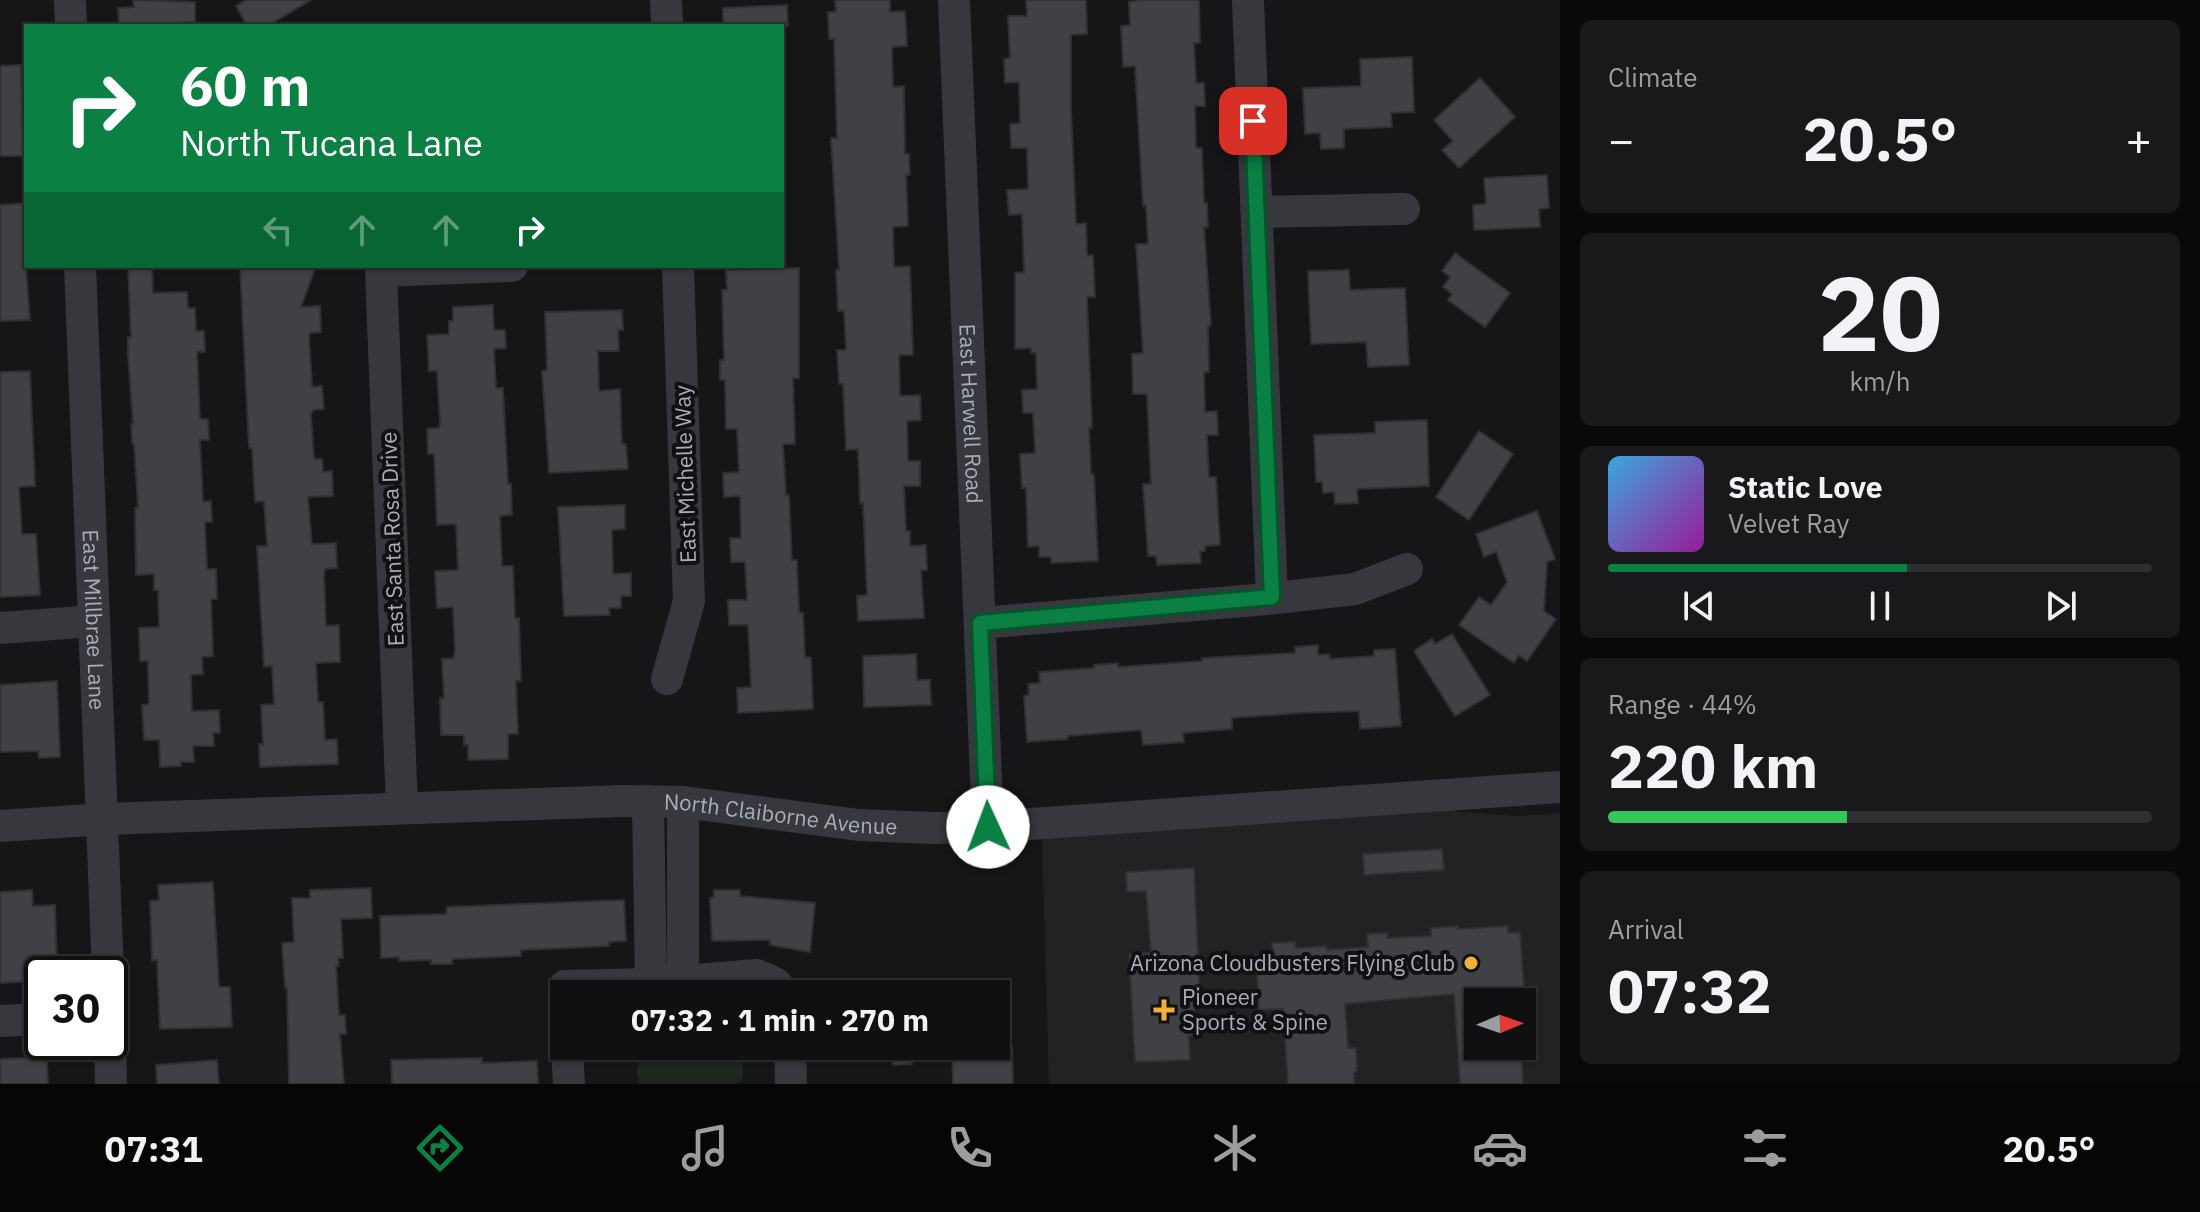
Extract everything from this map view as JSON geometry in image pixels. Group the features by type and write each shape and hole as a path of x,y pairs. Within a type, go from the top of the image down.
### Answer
{"street":[{"path":"70,0 71,24"},
{"path":"666,0 667,24"},
{"name":"East Harwell Road","path":"954,0 988,827"},
{"path":"1248,0 1272,597"},
{"path":"1257,212 1404,209"},
{"name":"East Millbrae Lane","path":"80,268 108,956"},
{"name":"East Santa Rosa Drive","path":"402,808 381,271 460,268"},
{"name":"East Michelle Way","path":"667,679 689,601 678,268"},
{"path":"980,623 1355,589 1407,569"},
{"path":"0,628 94,621"},
{"name":"North Claiborne Avenue","path":"0,826 104,819 648,801 683,802 859,825 988,827 1560,787"},
{"path":"648,801 651,980"},
{"path":"683,802 683,980 757,975 766,980"},
{"path":"0,1021 24,1020"},
{"path":"110,1060 111,1084"},
{"path":"568,1060 569,1084"},
{"path":"790,1060 791,1084"}],"shaded area":[{"path":"1411,808 1518,816 1560,813 1560,1084 1049,1084 1042,838"},
{"path":"638,1060 741,1060 743,1069 742,1080 736,1084 639,1084"}],"building":[{"path":"133,0 195,2 195,22 119,24 118,8 134,7"},
{"path":"246,0 311,0 270,24 246,24 236,6"},
{"path":"835,0 890,0 890,12 905,11 907,46 892,47 893,87 904,86 905,154 909,154 910,175 906,175 908,226 893,227 894,267 910,266 913,355 899,355 900,396 920,395 921,420 907,421 908,461 920,461 920,486 904,486 906,531 910,531 910,546 926,545 927,570 921,570 924,618 858,621 857,596 867,595 863,503 860,504 858,449 846,450 843,384 839,384 837,350 846,350 844,311 838,311 836,270 839,270 831,138 837,138 834,39 829,39 828,12 836,12"},
{"path":"1026,0 1086,0 1087,34 1071,35 1071,108 1076,224 1086,223 1087,256 1093,255 1095,297 1087,297 1092,428 1089,428 1098,561 1051,563 1051,557 1039,557 1039,546 1028,547 1026,488 1022,488 1020,454 1035,453 1033,413 1023,413 1022,390 1037,389 1036,353 1031,353 1031,348 1015,349 1015,273 1024,272 1022,214 1009,215 1007,190 1028,189 1027,148 1011,148 1010,124 1020,123 1019,82 1005,83 1004,59 1010,58 1008,16 1027,16"},
{"path":"1199,0 1200,43 1194,43 1196,83 1204,83 1205,106 1195,106 1196,148 1202,148 1204,203 1207,203 1208,227 1204,227 1211,325 1208,326 1209,372 1204,372 1205,412 1217,411 1218,435 1207,435 1209,477 1216,477 1220,545 1205,546 1205,551 1200,552 1201,563 1157,565 1156,556 1148,556 1143,484 1151,484 1147,394 1133,394 1132,354 1143,353 1136,244 1148,244 1135,66 1123,67 1121,26 1130,25 1129,2"},
{"path":"787,5 788,26 723,24 723,8"},
{"path":"1412,57 1414,112 1391,113 1392,127 1344,129 1344,148 1321,149 1320,133 1305,134 1303,88 1361,86 1360,59"},
{"path":"21,65 23,156 0,156 0,66"},
{"path":"1480,78 1515,117 1459,168 1442,150 1453,141 1434,120"},
{"path":"1547,175 1549,208 1539,209 1540,227 1474,230 1473,205 1486,204 1484,178"},
{"path":"24,203 24,268 30,320 0,321 0,205"},
{"path":"1455,253 1510,293 1485,327 1448,300 1452,294 1443,287 1450,277 1442,271"},
{"path":"128,268 152,268 153,293 187,292 188,308 195,308 196,331 204,331 205,352 197,352 200,419 208,419 209,440 200,440 203,502 211,501 212,522 205,522 207,569 216,569 217,599 211,599 213,656 202,657 203,674 191,675 192,711 219,710 220,733 213,733 214,746 193,746 194,762 181,762 181,766 160,767 159,740 144,740 142,705 149,704 148,661 140,661 139,628 159,627 158,590 154,590 154,574 136,575 135,508 138,508 128,355 128,337 131,337"},
{"path":"240,268 315,268 301,307 320,306 321,332 310,333 309,339 312,387 322,386 324,409 313,410 311,415 314,459 322,459 323,472 332,471 333,496 308,497 312,544 336,543 337,568 325,569 324,575 326,626 339,625 340,662 316,663 318,702 323,702 325,740 337,739 338,764 260,767 259,744 263,744 261,705 274,704 272,666 264,667 257,546 267,546 264,501 255,502 252,448 249,448"},
{"path":"799,268 799,378 793,378 795,444 783,444 792,560 797,560 805,657 811,658 813,709 738,713 737,688 751,687 748,625 729,625 728,600 747,600 745,562 731,562 730,538 741,538 740,496 724,497 723,473 739,472 737,429 726,429 725,380 720,380 720,360 724,360 722,290 727,290 726,270"},
{"path":"1349,270 1350,290 1405,288 1409,365 1368,367 1366,342 1311,344 1308,271"},
{"path":"493,305 494,330 505,330 506,348 494,349 496,388 503,388 508,484 511,484 512,515 500,516 502,566 513,566 521,681 516,681 518,734 508,734 508,759 468,760 464,735 441,735 440,698 444,698 442,659 453,658 455,652 453,607 437,608 435,571 458,570 456,524 437,525 434,454 428,454 427,429 439,428 440,422 437,371 429,371 427,335 449,334 453,307"},
{"path":"622,310 623,330 618,330 619,351 598,351 599,391 620,389 622,444 626,444 628,469 549,473 542,371 547,370 545,312"},
{"path":"30,371 35,486 19,487 22,534 36,534 40,595 0,597 0,372"},
{"path":"1427,420 1429,486 1357,489 1358,503 1335,504 1334,492 1323,493 1322,482 1316,482 1314,435 1375,433 1375,422"},
{"path":"1479,431 1513,454 1469,520 1436,497"},
{"path":"625,505 625,529 612,530 613,574 631,573 631,596 621,596 621,608 609,608 610,615 564,616 558,507"},
{"path":"1537,511 1555,559 1547,562 1544,611 1556,619 1527,661 1519,655 1514,663 1459,625 1479,597 1491,605 1507,582 1496,552 1484,557 1476,534"},
{"path":"1452,634 1490,695 1455,716 1414,651 1432,639 1435,644"},
{"path":"1318,645 1318,655 1329,654 1330,659 1374,656 1374,650 1395,649 1401,726 1360,729 1359,711 1299,713 1232,718 1232,729 1183,733 1184,742 1143,745 1141,730 1027,742 1024,696 1029,695 1028,684 1040,683 1039,672 1118,663 1118,667 1295,653 1295,647"},
{"path":"916,654 917,680 930,680 931,705 864,707 863,656"},
{"path":"57,681 60,757 39,758 38,751 0,752 0,685"},
{"path":"1442,849 1444,870 1364,875 1363,854"},
{"path":"1194,868 1200,1000 1195,1000 1194,1036 1189,1036 1190,1060 1135,1062 1129,954 1151,953 1146,891 1127,892 1126,872"},
{"path":"213,882 219,987 230,987 232,1027 160,1029 157,960 152,961 150,901 159,900 158,885"},
{"path":"371,888 372,918 341,919 343,958 338,958 339,966 336,966 339,1015 345,1015 346,1034 340,1034 344,1084 289,1084 287,988 282,943 294,942 292,898 310,898 310,890"},
{"path":"32,890 33,906 55,905 57,956 24,956 24,982 0,983 0,892"},
{"path":"714,890 740,890 740,896 815,903 810,952 770,945 770,940 712,941 710,898 714,897"},
{"path":"624,900 626,941 609,942 609,946 521,950 521,956 452,959 452,964 431,964 431,960 399,961 399,957 381,958 380,916 446,914 447,907"},
{"path":"1508,926 1508,933 1520,932 1524,988 1464,988 1464,1060 1522,1060 1523,1084 1460,1084 1454,994 1345,1004 1348,1048 1356,1048 1354,1084 1288,1084 1283,1009 1259,1010 1256,955 1273,953 1272,943 1295,942 1296,948 1326,946 1327,950 1368,947 1367,934 1387,933 1387,938 1431,936 1431,928"},
{"path":"1012,1046 1013,1084 953,1084 952,1060 1010,1060"},
{"path":"482,1058 482,1063 537,1061 538,1084 392,1084 391,1060"},
{"path":"0,1059 47,1060 48,1084 0,1084"},
{"path":"217,1060 219,1084 157,1084 156,1065"},
{"path":"893,1060 912,1060 912,1064 893,1065"}],"place":[{"name":"Arizona Cloudbusters Flying Club","path":"1471,963"},
{"name":"Pioneer Sports & Spine","path":"1164,1010"}],"route":[{"path":"988,827 980,623 1272,597 1253,121"}]}
